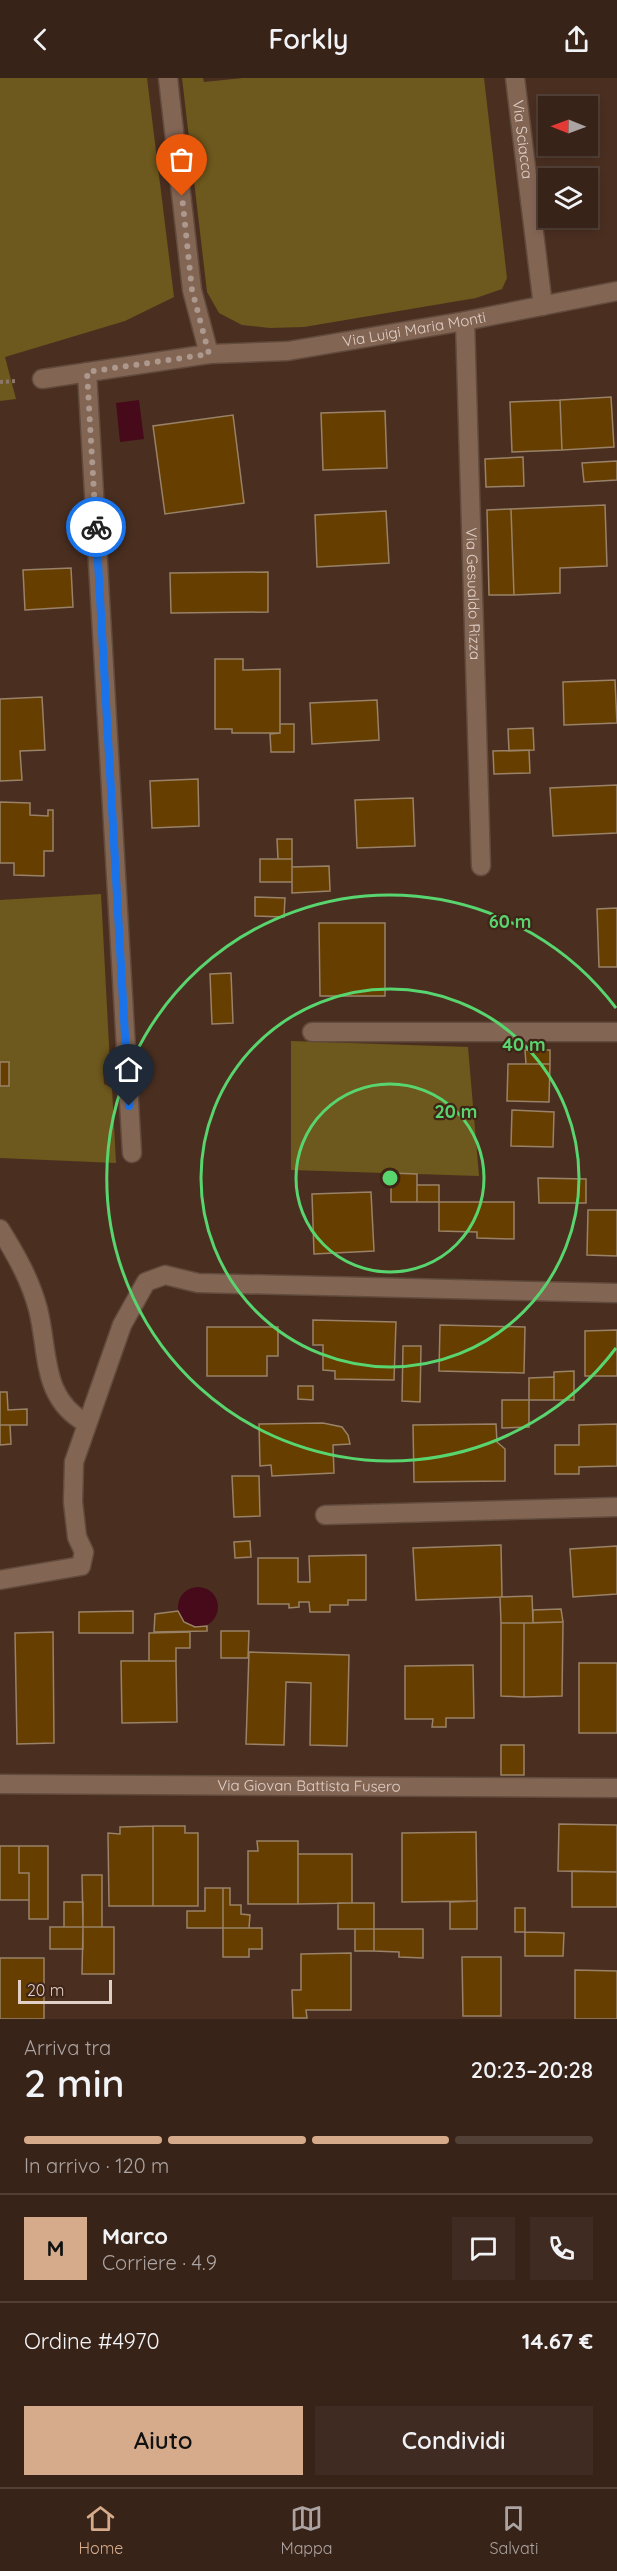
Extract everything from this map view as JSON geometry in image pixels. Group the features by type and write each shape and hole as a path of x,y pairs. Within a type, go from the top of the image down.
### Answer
{"street":[{"path":"168,78 192,290 209,354"},
{"name":"Via Sciacca","path":"515,78 543,306"},
{"name":"Via Luigi Maria Monti","path":"42,379 209,354 288,351 465,321 617,291"},
{"name":"Via Gesualdo Rizza","path":"465,321 481,866"},
{"path":"87,372 132,1153"},
{"path":"312,1032 617,1032"},
{"path":"0,1229 24,1269 38,1309 54,1392 69,1414 86,1424"},
{"path":"0,1580 81,1566 84,1552 78,1537 73,1502 74,1462 122,1325 146,1282 165,1275 198,1283 617,1293"},
{"path":"325,1515 617,1507"},
{"name":"Via Giovan Battista Fusero","path":"0,1784 617,1788"}],"shaded area":[{"path":"0,78 147,78 174,297 125,321 5,357 16,399 0,401"},
{"path":"182,78 203,78 204,82 243,78 484,78 507,278 502,289 476,298 304,327 270,328 242,325 219,313 207,292"},
{"path":"139,400 144,439 120,442 116,403"},
{"path":"101,894 110,1064 103,1069 104,1084 112,1088 116,1163 0,1158 0,900"},
{"path":"291,1041 468,1047 479,1176 291,1170"},
{"path":"198,1587 212,1593 218,1607 212,1621 198,1627 184,1621 178,1607 184,1593"}],"building":[{"path":"611,397 614,447 562,450 560,400"},
{"path":"560,400 562,450 512,452 510,402"},
{"path":"385,411 387,468 323,470 321,413"},
{"path":"233,415 244,503 165,514 153,426"},
{"path":"523,457 524,486 486,487 485,459"},
{"path":"617,461 617,480 584,482 582,463"},
{"path":"605,505 607,566 560,568 560,593 514,595 511,509"},
{"path":"511,509 514,595 489,595 487,510"},
{"path":"386,511 389,563 317,567 315,515"},
{"path":"71,568 73,607 25,610 23,570"},
{"path":"268,572 268,612 171,613 170,573"},
{"path":"215,659 243,659 243,670 280,669 280,733 232,733 232,729 215,729"},
{"path":"615,680 617,723 564,725 563,682"},
{"path":"42,697 45,750 20,751 22,780 0,781 0,699"},
{"path":"377,700 379,740 312,744 310,703"},
{"path":"280,724 294,724 294,752 271,752 270,734 280,733"},
{"path":"533,728 534,750 509,751 508,729"},
{"path":"529,750 530,773 494,774 493,751"},
{"path":"198,779 199,826 152,828 150,781"},
{"path":"617,785 617,833 553,836 550,788"},
{"path":"413,798 415,846 357,848 355,800"},
{"path":"0,802 30,803 30,815 48,816 48,810 53,810 53,851 44,851 44,876 14,875 14,863 0,863"},
{"path":"277,839 292,839 292,859 278,859"},
{"path":"260,859 292,859 292,882 260,882"},
{"path":"329,866 330,891 292,893 292,867"},
{"path":"255,897 285,898 284,917 255,916"},
{"path":"617,908 617,967 599,967 597,909"},
{"path":"319,923 385,923 385,996 320,996"},
{"path":"231,973 233,1023 212,1024 210,974"},
{"path":"525,1050 550,1050 550,1064 526,1064"},
{"path":"0,1062 9,1062 9,1086 0,1086"},
{"path":"508,1064 550,1064 549,1102 507,1101"},
{"path":"512,1110 554,1112 553,1147 511,1146"},
{"path":"391,1173 417,1174 417,1202 391,1202"},
{"path":"538,1178 586,1179 586,1203 539,1203"},
{"path":"417,1185 439,1185 439,1202 417,1202"},
{"path":"371,1192 374,1251 314,1254 312,1194"},
{"path":"439,1202 514,1202 514,1239 477,1238 477,1232 439,1231"},
{"path":"588,1210 617,1210 617,1256 587,1255"},
{"path":"313,1320 396,1322 394,1380 335,1379 335,1371 323,1370 323,1345 313,1345"},
{"path":"440,1325 525,1327 524,1373 439,1371"},
{"path":"207,1327 278,1327 278,1356 267,1356 267,1376 207,1376"},
{"path":"617,1330 617,1376 585,1376 585,1331"},
{"path":"403,1346 421,1346 420,1402 402,1401"},
{"path":"574,1371 574,1400 554,1400 554,1372"},
{"path":"554,1377 554,1400 529,1400 529,1378"},
{"path":"298,1386 313,1386 313,1400 298,1399"},
{"path":"0,1392 7,1392 8,1410 27,1409 27,1425 0,1425"},
{"path":"502,1400 529,1400 529,1427 502,1428"},
{"path":"323,1423 342,1427 348,1435 350,1444 333,1445 334,1473 272,1476 271,1465 260,1466 259,1424"},
{"path":"496,1424 497,1442 505,1449 505,1481 414,1482 413,1425"},
{"path":"617,1424 617,1466 579,1467 579,1474 555,1474 555,1445 579,1445 579,1425"},
{"path":"0,1425 10,1425 11,1444 0,1445"},
{"path":"232,1476 259,1476 260,1516 234,1517"},
{"path":"250,1541 251,1557 235,1558 234,1542"},
{"path":"501,1545 502,1597 416,1600 413,1548"},
{"path":"617,1546 617,1594 573,1597 570,1549"},
{"path":"366,1555 366,1600 348,1600 348,1605 330,1605 330,1612 310,1612 309,1602 299,1602 299,1607 289,1608 289,1604 258,1604 258,1558 298,1558 298,1582 310,1582 309,1556"},
{"path":"532,1596 533,1623 501,1623 500,1597"},
{"path":"561,1609 563,1622 533,1623 533,1610"},
{"path":"133,1611 133,1633 79,1633 79,1612"},
{"path":"178,1611 184,1622 195,1627 207,1626 207,1631 154,1632 155,1614"},
{"path":"563,1622 562,1696 524,1697 524,1623"},
{"path":"501,1623 524,1623 524,1697 501,1696"},
{"path":"221,1631 249,1631 248,1658 221,1658"},
{"path":"53,1632 54,1743 17,1744 15,1633"},
{"path":"190,1632 190,1648 176,1648 176,1661 149,1661 149,1633"},
{"path":"249,1652 349,1655 347,1746 310,1745 311,1683 286,1682 284,1745 246,1744"},
{"path":"121,1661 176,1661 177,1722 122,1723"},
{"path":"579,1663 617,1663 617,1733 579,1733"},
{"path":"473,1665 474,1718 446,1718 446,1727 432,1727 433,1719 405,1719 405,1666"},
{"path":"501,1745 524,1745 524,1775 501,1775"},
{"path":"559,1824 617,1825 617,1872 558,1871"},
{"path":"153,1826 153,1906 109,1906 108,1833 120,1834 120,1827"},
{"path":"153,1826 185,1826 185,1833 198,1833 198,1906 153,1906"},
{"path":"476,1832 477,1901 402,1902 402,1833"},
{"path":"257,1841 298,1841 298,1904 248,1904 248,1851 258,1851"},
{"path":"0,1846 19,1846 19,1873 29,1873 29,1900 0,1900"},
{"path":"19,1846 48,1846 48,1919 29,1919 29,1873 19,1873"},
{"path":"298,1854 352,1854 352,1903 298,1904"},
{"path":"572,1871 617,1872 617,1907 572,1907"},
{"path":"82,1875 102,1875 102,1927 83,1927"},
{"path":"205,1888 223,1888 223,1928 187,1928 187,1911 205,1911"},
{"path":"223,1888 230,1888 230,1905 241,1905 241,1914 250,1915 249,1928 223,1928"},
{"path":"477,1901 477,1929 450,1929 450,1902"},
{"path":"64,1902 83,1902 83,1927 64,1927"},
{"path":"338,1903 374,1903 374,1929 338,1929"},
{"path":"515,1908 525,1908 525,1932 515,1932"},
{"path":"50,1927 83,1927 83,1949 50,1949"},
{"path":"83,1927 114,1927 114,1974 82,1974"},
{"path":"223,1928 262,1928 262,1949 249,1949 249,1957 223,1957"},
{"path":"355,1929 374,1929 374,1951 355,1951"},
{"path":"374,1929 423,1929 423,1958 399,1957 399,1952 374,1951"},
{"path":"525,1932 564,1933 563,1956 525,1956"},
{"path":"351,1953 351,2010 306,2010 307,2018 293,2018 292,1990 301,1990 301,1954"},
{"path":"462,1957 501,1957 501,2016 463,2016"},
{"path":"0,1958 44,1958 44,2019 0,2019"},
{"path":"575,1970 617,1971 617,2019 575,2019"}],"way so far":[{"path":"96,527 87,372 209,354 192,290 182,196"}],"route":[{"path":"96,527 129,1106"}]}
